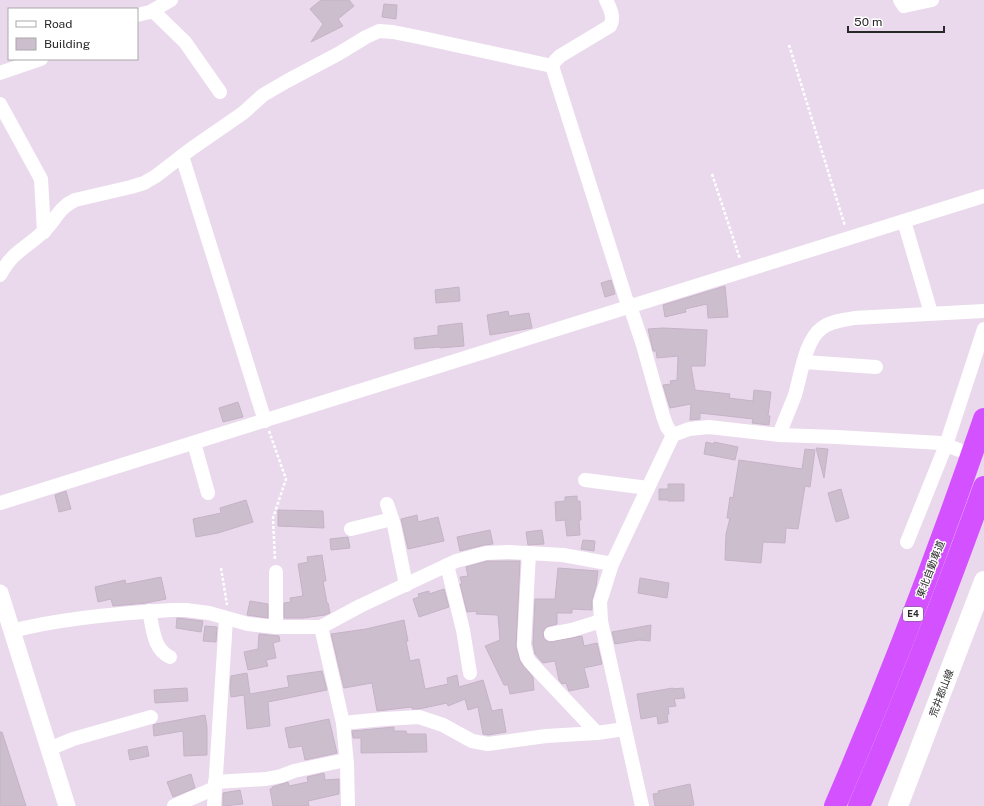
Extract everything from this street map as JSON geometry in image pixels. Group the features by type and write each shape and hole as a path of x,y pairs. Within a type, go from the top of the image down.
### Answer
{"highway":[{"name":"東北自動車道","path":"835,806 865,738 932,565 984,420"},
{"name":"E4","path":"859,806 948,585 984,487"}],"main road":[{"name":"荒井郡山線","path":"898,806 984,581"}],"street":[{"path":"138,16 171,0"},
{"path":"606,0 612,18 610,26 560,56 552,66 626,299 630,306 643,345 663,416 667,427 673,435"},
{"path":"900,0 904,6 932,0"},
{"path":"152,10 185,42 220,92"},
{"path":"0,275 10,258 44,232 65,204 75,200 144,183 244,113 263,95 379,31 418,37 552,66"},
{"path":"0,73 38,60"},
{"path":"0,104 41,179 44,232"},
{"path":"182,156 265,421"},
{"path":"0,503 984,196"},
{"path":"904,221 931,313"},
{"path":"779,435 794,396 809,346 818,331 828,324 854,318 984,311"},
{"path":"907,542 952,447 984,329"},
{"path":"804,362 876,367"},
{"path":"642,806 601,621 600,602 612,564 673,435 689,429 709,427 779,435 941,443 952,447"},
{"path":"194,443 208,493"},
{"path":"585,480 648,488"},
{"path":"387,504 392,520 406,585"},
{"path":"351,529 392,520"},
{"path":"12,631 73,620 149,611 186,610 276,627 321,626 360,606 467,557 486,553 529,553 563,555 612,564"},
{"path":"529,553 524,625 524,645 527,657 597,733"},
{"path":"447,565 463,630 470,673"},
{"path":"276,572 276,627"},
{"path":"0,593 67,806"},
{"path":"149,611 157,644 164,654 170,657"},
{"path":"214,806 228,619"},
{"path":"551,634 572,630 601,621"},
{"path":"321,626 343,724 348,806"},
{"path":"49,749 73,739 151,717"},
{"path":"343,724 418,717 443,725 472,741 488,744 546,736 597,733 625,729"},
{"path":"174,806 215,785 273,777 346,760"}],"path":[{"path":"789,45 848,238"},
{"path":"712,174 744,271"},
{"path":"265,421 286,479 273,518 276,572"},
{"path":"221,568 228,619"}],"building":[{"path":"321,0 349,0 354,6 338,19 343,26 311,42 323,24 310,9"},
{"path":"384,4 397,5 396,19 382,17"},
{"path":"611,280 615,294 605,297 601,283"},
{"path":"725,286 728,317 708,318 707,304 685,309 686,312 665,317 663,305"},
{"path":"459,287 460,301 436,303 435,290"},
{"path":"508,311 509,316 529,313 532,328 490,335 487,315"},
{"path":"462,323 464,346 415,349 414,338 438,335 438,326"},
{"path":"663,328 707,330 705,366 691,366 695,390 730,394 729,398 753,401 754,390 771,392 768,416 770,416 769,425 752,423 753,419 700,413 700,419 690,420 691,404 670,408 663,385 671,384 670,381 677,380 678,356 657,358 656,351 653,351 648,329"},
{"path":"238,402 243,417 223,422 219,408"},
{"path":"706,442 714,444 714,442 738,447 735,460 704,454"},
{"path":"816,448 828,449 824,478"},
{"path":"805,449 815,450 810,487 805,486 798,529 786,528 785,543 763,542 761,563 725,560 726,534 730,518 727,518 730,497 733,498 739,460 802,469"},
{"path":"668,484 684,484 684,501 659,500 659,489 668,489"},
{"path":"841,489 849,518 836,522 828,493"},
{"path":"66,491 71,509 59,512 55,495"},
{"path":"577,496 577,501 580,501 580,535 567,536 565,520 556,521 555,502 565,501 565,497"},
{"path":"246,500 253,522 218,533 196,537 193,519 221,513 220,508"},
{"path":"278,510 323,511 324,528 278,526"},
{"path":"417,515 418,522 438,517 444,541 408,549 401,519"},
{"path":"490,530 493,544 460,551 457,537"},
{"path":"542,530 544,544 528,545 526,532"},
{"path":"348,537 350,548 331,550 330,539"},
{"path":"583,540 595,541 594,551 581,549"},
{"path":"322,555 326,581 323,581 330,613 303,618 284,618 284,603 291,602 290,598 303,596 298,564 308,562 307,557"},
{"path":"487,561 520,561 516,647 520,661 533,677 534,690 510,694 508,685 504,685 485,646 500,640 498,615 476,614 477,611 467,612 460,584 462,584 460,577 468,576 466,567"},
{"path":"558,568 598,571 592,600 592,610 572,609 572,613 557,613 557,624 546,627 543,632 544,639 549,642 582,636 584,646 597,643 602,664 584,668 589,687 569,691 566,683 562,684 559,680 555,661 543,663 535,654 533,644 535,599 555,599"},
{"path":"161,577 166,599 146,603 113,606 111,599 98,602 95,587 125,580 126,584"},
{"path":"640,578 669,583 667,598 638,593"},
{"path":"444,589 449,607 419,617 413,599 419,597 418,594 429,591 429,594"},
{"path":"250,601 268,604 268,618 247,615"},
{"path":"177,618 203,621 201,632 176,628"},
{"path":"404,620 410,661 419,659 425,689 448,684 447,678 457,675 459,687 483,680 492,711 502,709 506,732 488,735 483,734 478,707 468,710 465,699 448,706 447,703 419,709 412,709 412,707 377,711 372,683 344,688 331,634 366,629"},
{"path":"651,625 650,641 639,640 615,644 612,632"},
{"path":"205,626 217,627 216,642 203,641"},
{"path":"259,634 279,636 280,641 273,643 276,658 266,660 268,666 248,670 244,652 258,649"},
{"path":"322,671 327,690 268,702 270,726 247,729 244,695 231,697 231,676 247,673 250,694 289,687 287,676"},
{"path":"187,688 188,701 155,703 154,690"},
{"path":"673,688 683,688 685,698 674,699 676,706 668,707 668,722 658,724 657,716 641,719 637,694"},
{"path":"205,715 207,727 207,755 184,756 183,731 154,736 153,725"},
{"path":"329,719 337,753 305,760 302,746 289,748 285,728"},
{"path":"394,727 394,731 406,731 407,734 426,734 427,752 361,753 361,738 353,738 352,731"},
{"path":"0,732 2,732 26,806 0,806"},
{"path":"147,746 149,756 130,760 128,750"},
{"path":"324,773 325,780 339,779 339,794 308,801 309,806 273,806 270,789 272,789 272,787 288,782 289,786 308,782 307,777"},
{"path":"191,774 195,788 173,797 167,782"},
{"path":"690,784 694,805 655,806 653,794 659,793 658,791"},
{"path":"240,790 243,804 223,806 223,793"}]}
